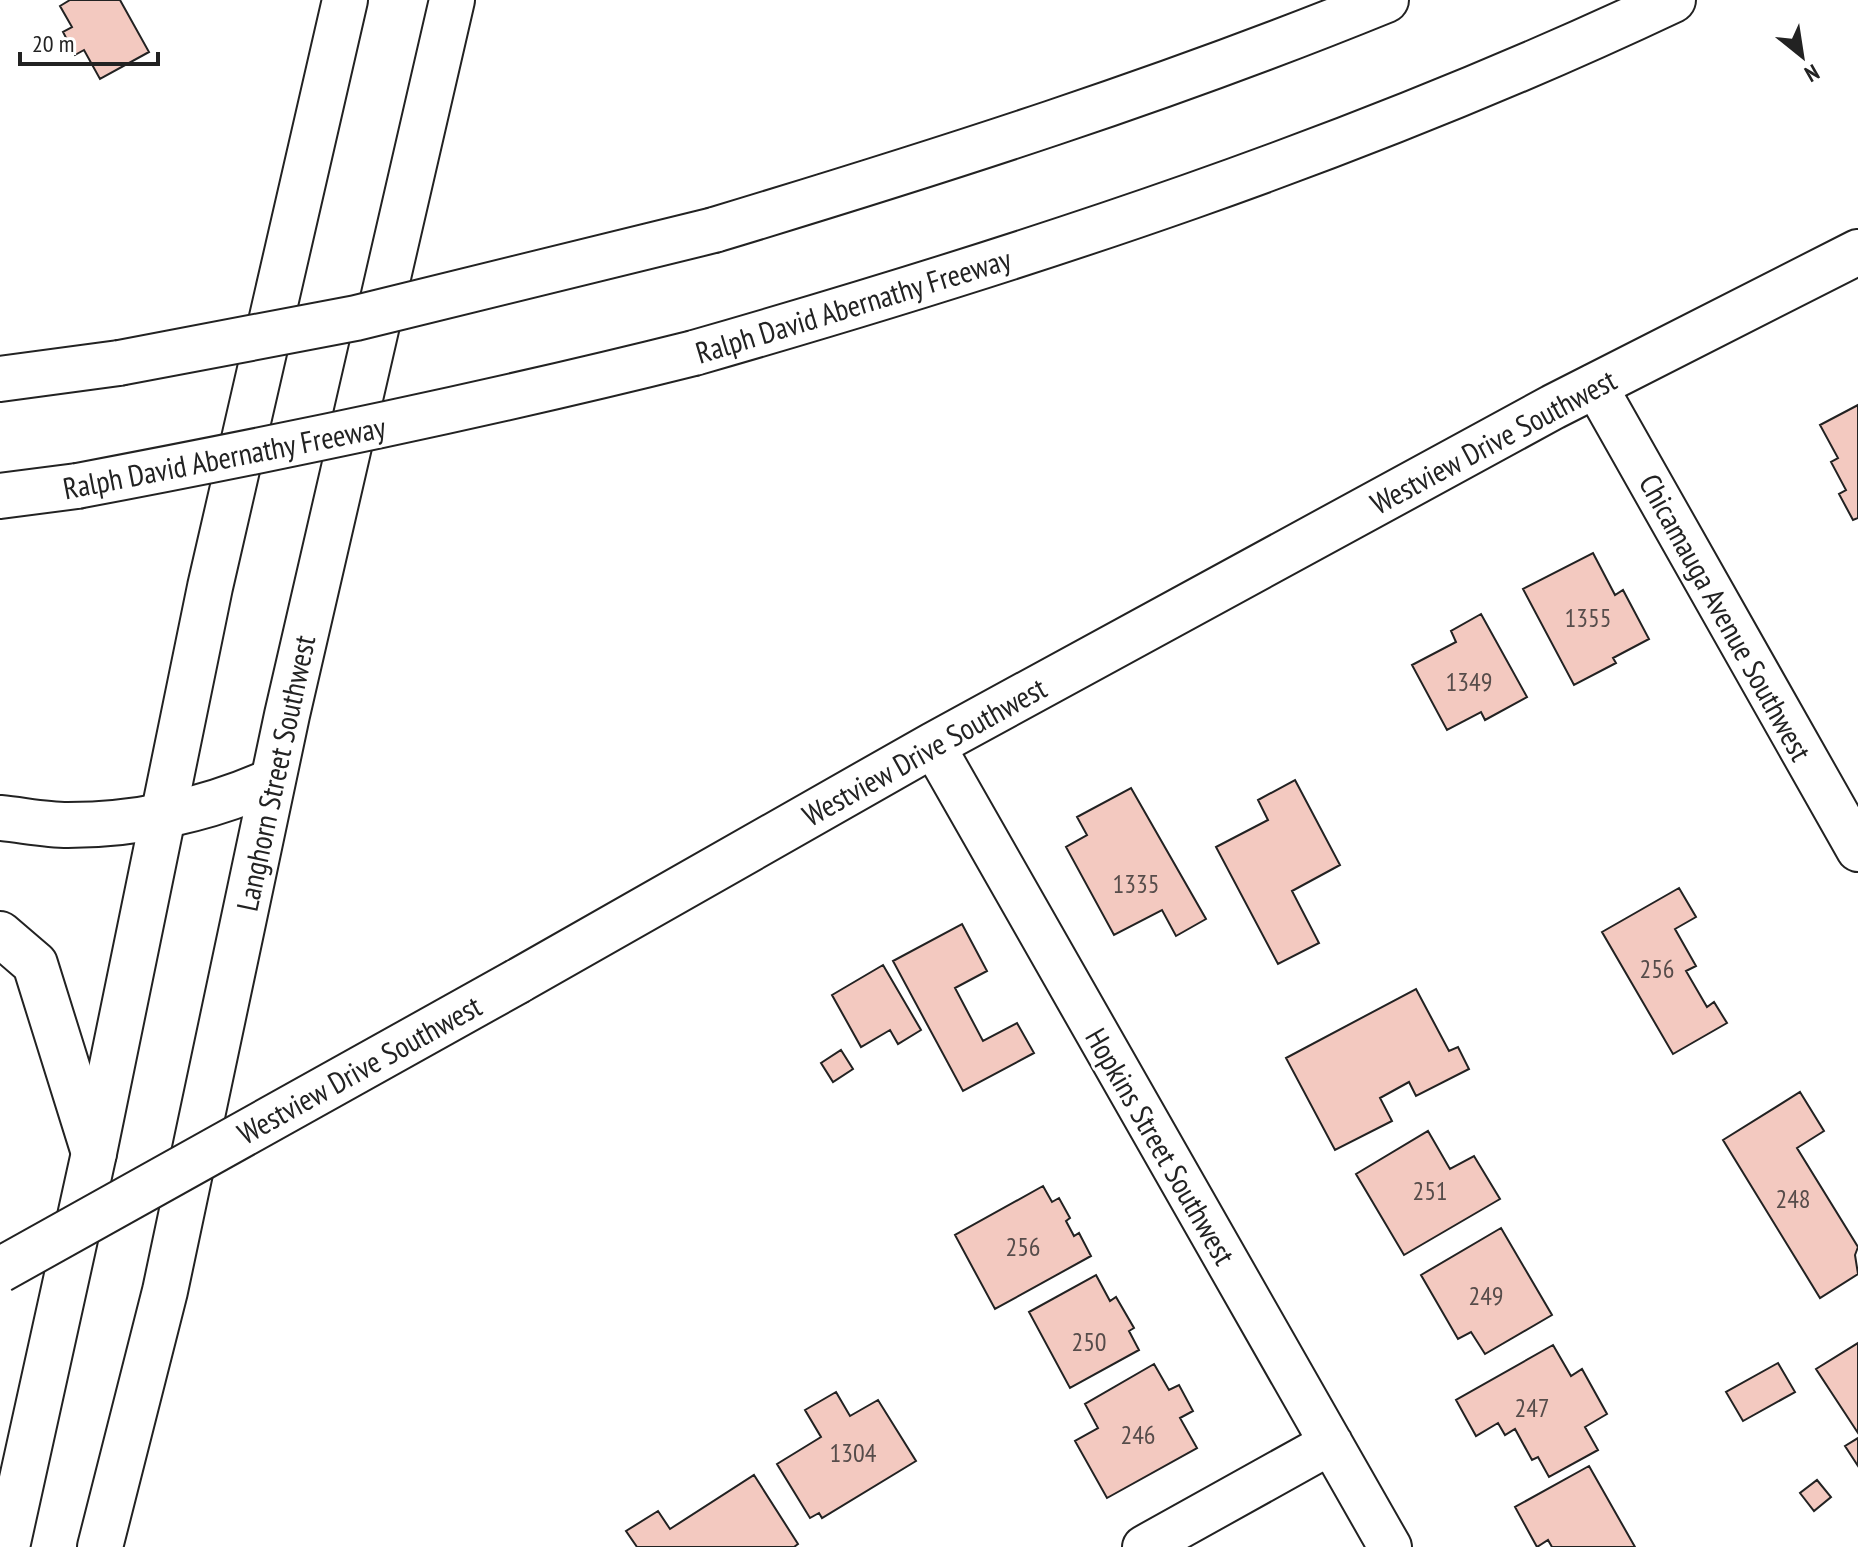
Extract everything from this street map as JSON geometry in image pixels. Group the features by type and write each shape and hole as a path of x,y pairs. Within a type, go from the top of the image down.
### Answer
{"main road":[{"path":"7,1547 94,1153 210,587 345,0"},
{"name":"Langhorn Street Southwest","path":"100,1547 165,1291 272,781 452,0"},
{"path":"0,379 119,363 356,318 714,230 980,149 1151,92 1386,0"},
{"name":"Ralph David Abernathy Freeway","path":"0,496 77,486 416,420 694,353 941,282 1183,201 1423,110 1673,0"},
{"name":"Westview Drive Southwest","path":"0,1270 933,745 1595,385 1858,252"},
{"path":"0,818 68,825 164,815 236,797 272,781"},
{"path":"0,934 35,964 94,1153"}],"street":[{"name":"Chicamauga Avenue Southwest","path":"1595,385 1858,850"},
{"name":"Hopkins Street Southwest","path":"933,745 1390,1547"},
{"path":"1144,1547 1331,1443"}],"building":[{"path":"70,0 120,0 149,52 100,79 84,50 75,55 63,32 72,27 60,6"},
{"path":"1858,405 1858,518 1853,520 1839,494 1846,490 1831,462 1838,458 1820,425"},
{"path":"1593,553 1615,595 1623,590 1649,639 1613,658 1616,663 1574,685 1523,589"},
{"path":"1481,614 1527,697 1485,720 1481,712 1447,730 1412,665 1456,642 1451,631"},
{"path":"1295,780 1340,865 1292,891 1319,943 1278,964 1216,847 1268,820 1258,800"},
{"path":"1131,788 1206,919 1176,936 1162,910 1114,935 1066,847 1087,835 1077,817"},
{"path":"1679,888 1696,917 1675,929 1696,966 1686,971 1707,1007 1714,1002 1727,1023 1673,1054 1602,932"},
{"path":"962,924 987,971 955,988 983,1041 1017,1023 1034,1053 963,1091 893,961"},
{"path":"883,965 921,1030 898,1044 890,1030 861,1047 832,995"},
{"path":"1416,989 1449,1051 1458,1047 1469,1069 1416,1096 1409,1082 1380,1098 1392,1121 1335,1150 1286,1058"},
{"path":"841,1050 853,1069 833,1082 821,1063"},
{"path":"1800,1092 1824,1131 1797,1148 1858,1247 1855,1255 1858,1274 1820,1298 1723,1140"},
{"path":"1428,1131 1450,1169 1474,1156 1500,1199 1404,1255 1356,1174"},
{"path":"1043,1186 1052,1202 1059,1198 1070,1218 1066,1221 1074,1236 1079,1233 1091,1256 995,1309 955,1235"},
{"path":"1501,1228 1552,1315 1485,1354 1471,1332 1458,1339 1421,1275"},
{"path":"1096,1275 1110,1301 1116,1297 1134,1328 1129,1331 1139,1350 1070,1388 1029,1312"},
{"path":"1858,1343 1858,1433 1816,1369"},
{"path":"1553,1345 1571,1376 1582,1369 1607,1414 1585,1427 1598,1450 1549,1477 1538,1457 1532,1460 1515,1429 1505,1435 1498,1423 1476,1436 1456,1400"},
{"path":"1778,1363 1795,1392 1743,1421 1726,1392"},
{"path":"1154,1364 1169,1390 1179,1385 1193,1411 1180,1418 1197,1448 1107,1498 1075,1441 1098,1428 1085,1404"},
{"path":"836,1392 850,1416 878,1400 916,1461 822,1518 819,1513 810,1518 777,1464 821,1437 805,1410"},
{"path":"1858,1438 1858,1466 1845,1446"},
{"path":"1589,1466 1635,1547 1552,1547 1548,1540 1537,1547 1515,1507"},
{"path":"754,1475 798,1544 794,1547 637,1547 626,1531 658,1511 670,1529"},
{"path":"1817,1480 1831,1497 1814,1511 1800,1493"}]}
